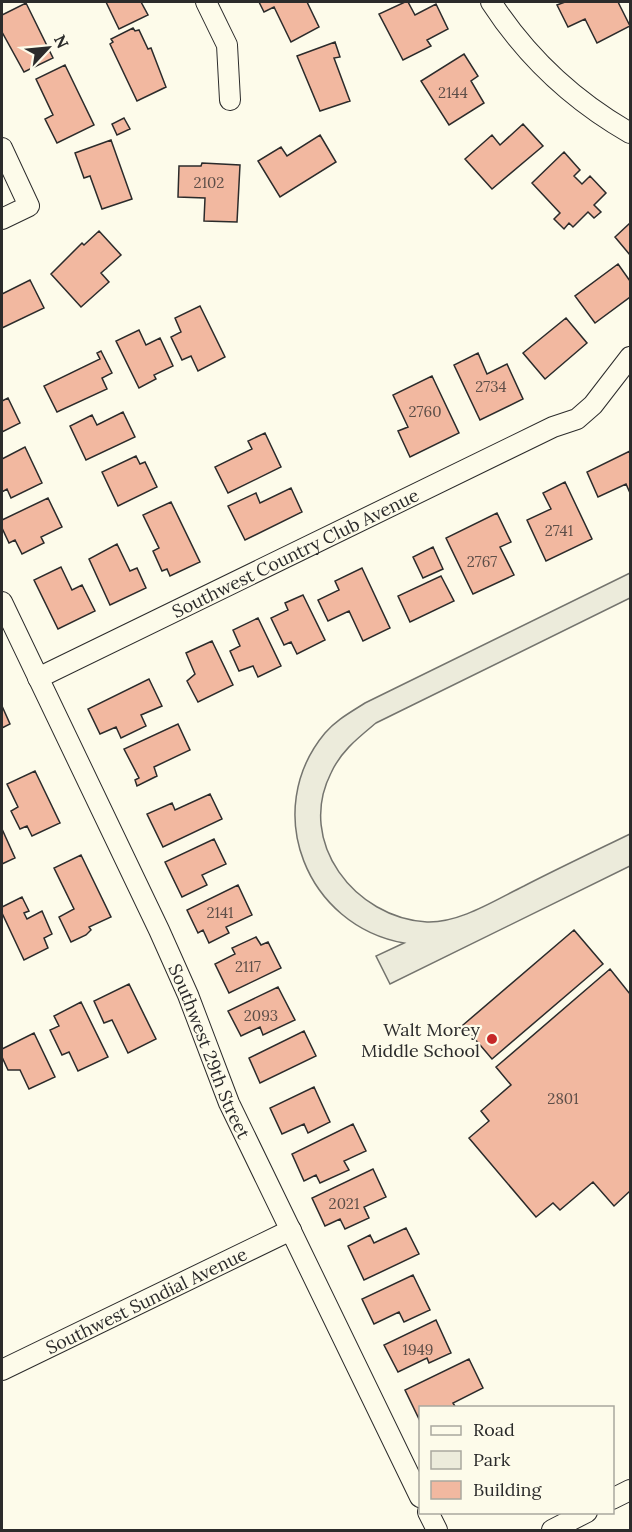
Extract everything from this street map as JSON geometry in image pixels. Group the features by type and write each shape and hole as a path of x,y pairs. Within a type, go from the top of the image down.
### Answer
{"street":[{"path":"206,2 227,45 230,100"},
{"path":"491,2 511,33 562,85 604,118 630,133"},
{"path":"2,148 29,206 2,219"},
{"name":"Southwest Country Club Avenue","path":"38,678 553,427 577,419 630,357"},
{"name":"Southwest 29th Street","path":"2,603 159,930 188,994 229,1103 419,1495"},
{"name":"Southwest Sundial Avenue","path":"2,1371 291,1230"},
{"path":"614,1498 630,1490"},
{"path":"429,1514 437,1530"},
{"path":"552,1530 583,1514"}],"green space":[{"path":"630,573 630,598 376,723 350,745 335,765 322,799 321,825 327,849 339,872 356,891 377,907 401,917 427,922 465,915 630,834 630,866 390,984 376,956 404,943 370,932 342,914 319,890 304,861 296,829 296,796 306,764 329,728 365,703"}],"building":[{"path":"106,2 141,2 148,15 119,29"},
{"path":"259,2 307,2 319,27 291,42 274,7 264,12"},
{"path":"408,2 415,15 436,4 448,29 427,40 431,46 403,60 379,14"},
{"path":"565,2 618,2 630,26 597,43 585,19 568,27 557,5"},
{"path":"26,3 53,58 24,72 2,32 2,15"},
{"path":"133,28 135,31 139,30 148,49 151,48 166,87 137,101 110,44 113,42 111,39"},
{"path":"335,42 340,57 334,58 350,101 320,111 297,56"},
{"path":"464,54 478,76 471,81 484,103 449,125 421,81"},
{"path":"65,65 94,125 57,143 45,119 53,115 36,79"},
{"path":"124,118 130,129 117,135 112,124"},
{"path":"523,124 543,146 492,189 465,159 492,135 500,145"},
{"path":"320,135 336,162 280,197 258,161 281,147 287,156"},
{"path":"111,140 132,199 102,209 90,176 84,178 75,153"},
{"path":"564,152 580,170 574,176 582,184 590,176 606,193 594,205 601,212 594,218 588,212 573,227 569,223 564,229 554,219 560,213 532,183"},
{"path":"202,163 240,165 237,222 204,221 205,198 178,197 179,166 201,166"},
{"path":"630,223 630,255 615,237"},
{"path":"99,231 121,255 101,273 109,282 81,307 51,274 82,243 84,245"},
{"path":"618,264 630,281 630,297 595,323 575,296"},
{"path":"30,280 44,308 2,328 2,294"},
{"path":"200,306 225,357 198,371 191,356 182,360 171,337 181,332 175,318"},
{"path":"566,318 587,343 545,379 523,353"},
{"path":"139,330 146,345 160,338 173,366 154,375 156,379 139,388 116,341"},
{"path":"101,351 112,373 102,378 107,389 57,412 44,386 100,359 97,353"},
{"path":"478,353 487,374 507,364 523,399 480,420 454,365"},
{"path":"432,376 459,433 410,457 398,431 408,427 393,395"},
{"path":"8,398 20,423 2,432 2,401"},
{"path":"123,412 135,437 86,460 70,426 92,415 97,425"},
{"path":"265,433 281,467 228,493 215,467 252,449 248,441"},
{"path":"25,447 42,483 11,498 7,489 2,492 2,459"},
{"path":"630,451 630,493 626,484 598,497 587,472"},
{"path":"136,456 140,464 145,462 157,487 118,506 102,472"},
{"path":"565,482 592,539 546,561 527,520 551,509 543,493"},
{"path":"291,488 302,512 245,540 228,506 256,493 260,503"},
{"path":"48,498 62,527 41,537 44,543 22,554 15,540 9,543 2,528 2,520"},
{"path":"171,502 200,562 170,576 167,569 162,571 153,551 159,548 143,515"},
{"path":"497,513 511,542 500,547 514,575 473,594 446,538"},
{"path":"117,544 130,571 137,568 146,588 110,605 89,559"},
{"path":"433,547 443,569 423,578 413,557"},
{"path":"61,567 72,590 82,585 95,611 58,629 34,580"},
{"path":"362,568 390,628 363,641 349,611 328,621 318,600 339,590 335,581"},
{"path":"441,576 454,601 410,622 398,596"},
{"path":"303,595 325,640 297,654 291,642 284,645 271,618 288,610 285,603"},
{"path":"258,618 281,666 258,677 253,666 239,671 230,651 240,646 233,630"},
{"path":"212,641 233,685 198,702 187,681 195,674 186,653"},
{"path":"149,679 162,706 141,715 146,726 121,738 116,727 100,734 88,709"},
{"path":"2,706 10,724 2,728"},
{"path":"178,724 190,750 154,767 157,776 137,786 135,780 139,778 124,749"},
{"path":"35,771 60,823 32,836 27,826 20,829 11,811 18,807 7,784"},
{"path":"210,794 222,819 163,847 147,814 172,803 175,810"},
{"path":"2,829 15,858 2,864"},
{"path":"214,839 226,864 202,875 207,885 182,897 165,862"},
{"path":"81,855 111,917 89,927 91,930 86,935 71,942 59,917 74,909 54,868"},
{"path":"238,885 252,915 226,927 229,933 209,943 203,930 198,933 187,910"},
{"path":"22,897 29,911 24,913 27,919 42,911 52,934 44,938 48,948 24,960 2,913 2,907"},
{"path":"574,930 603,964 492,1059 463,1025"},
{"path":"256,937 261,945 268,942 281,968 229,993 215,964 235,954 232,948"},
{"path":"610,969 630,994 630,1191 614,1206 593,1182 560,1210 553,1203 536,1217 469,1138 489,1121 481,1111 511,1085 496,1067"},
{"path":"129,984 156,1039 128,1053 112,1020 104,1023 94,1001"},
{"path":"278,987 295,1020 263,1035 260,1027 241,1036 228,1011"},
{"path":"81,1002 108,1057 78,1071 69,1052 62,1055 50,1030 59,1026 54,1016"},
{"path":"304,1031 316,1056 260,1083 249,1058"},
{"path":"34,1033 55,1077 29,1089 20,1070 8,1070 2,1057 2,1049"},
{"path":"314,1087 330,1122 308,1133 304,1124 282,1134 270,1108"},
{"path":"353,1124 366,1151 344,1161 349,1170 320,1183 316,1175 304,1181 292,1154"},
{"path":"373,1169 386,1197 364,1207 369,1218 345,1229 340,1219 325,1226 312,1198"},
{"path":"406,1228 419,1254 364,1280 348,1246 370,1235 374,1243"},
{"path":"413,1275 430,1310 404,1322 399,1312 374,1324 362,1299"},
{"path":"436,1320 451,1353 429,1363 427,1358 398,1372 384,1345"},
{"path":"469,1359 483,1388 453,1403 455,1406 419,1406 419,1419 405,1390"}],"place":[{"name":"Walt Morey Middle School","path":"492,1039"}]}
